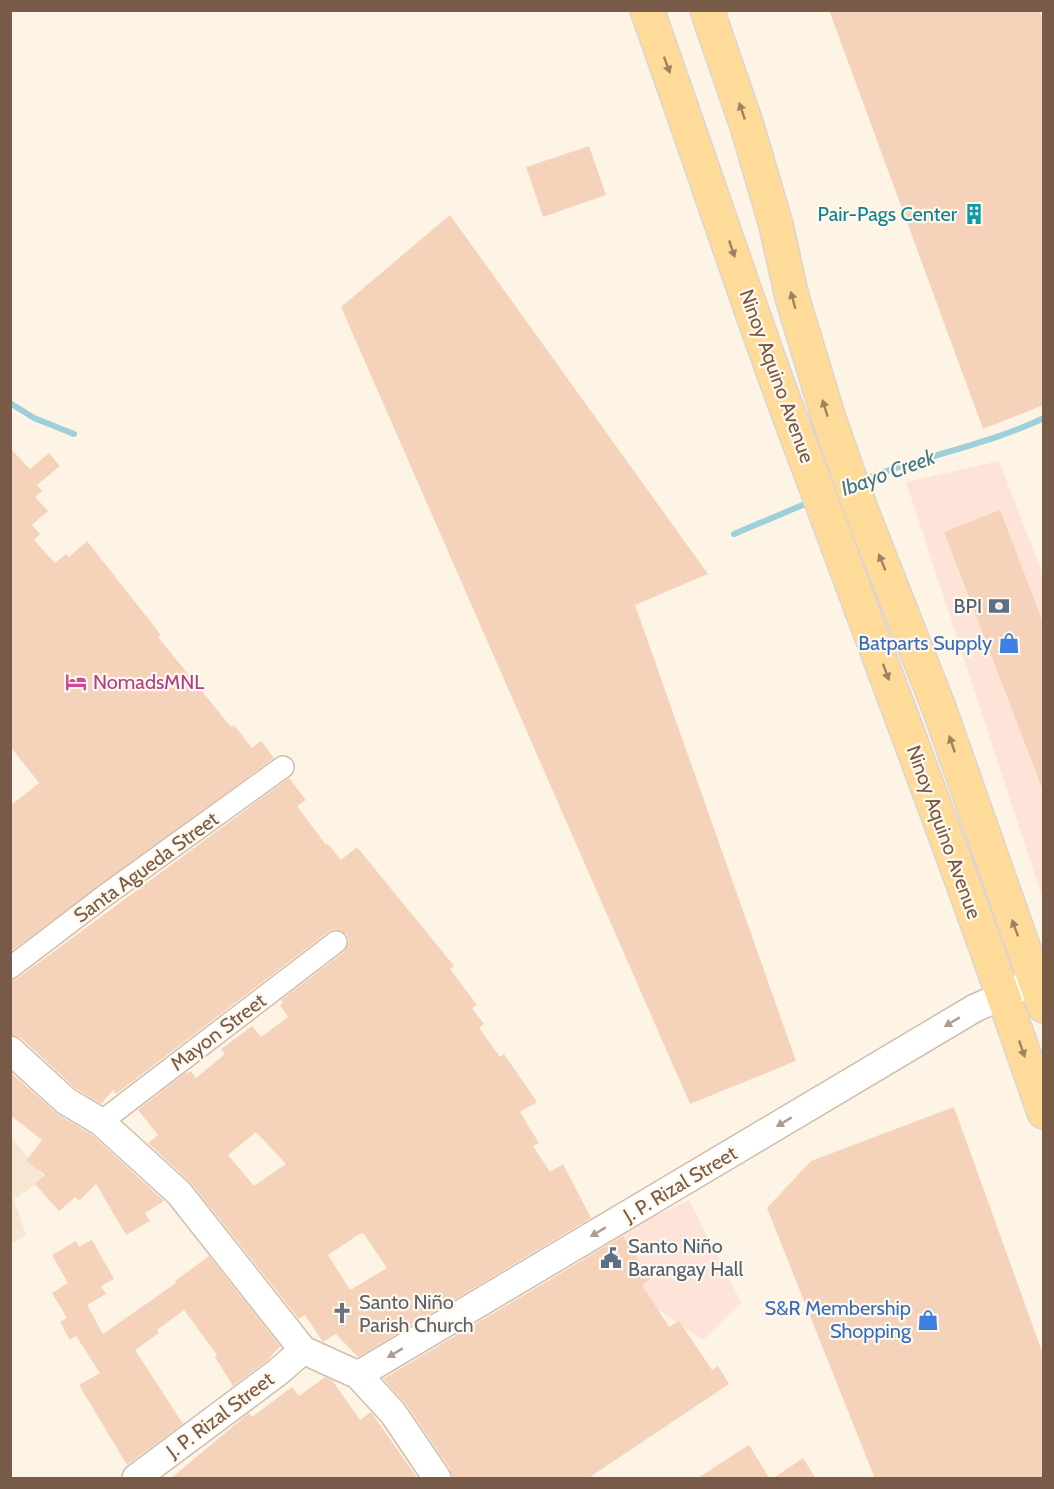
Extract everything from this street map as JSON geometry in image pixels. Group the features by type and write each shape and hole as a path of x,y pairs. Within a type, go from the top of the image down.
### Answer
{"main road":[{"name":"Ninoy Aquino Avenue","path":"647,10 1044,1112"},
{"name":"Ninoy Aquino Avenue","path":"707,10 750,137 776,225 792,297 843,460 939,708 1039,995"}],"street":[{"name":"Santa Agueda Street","path":"10,968 103,897 283,767"},
{"name":"Mayon Street","path":"100,1122 336,942"},
{"name":"J. P. Rizal Street","path":"358,1375 1003,994 1039,995"},
{"path":"10,1050 66,1101 100,1122 179,1193 303,1350 358,1375 393,1413 437,1479"},
{"name":"J. P. Rizal Street","path":"136,1479 278,1372 303,1350"}],"shaded area":[{"path":"999,461 1043,575 1043,900 906,482"},
{"path":"10,1136 45,1178 14,1199 26,1235 11,1244"},
{"path":"689,1200 741,1302 703,1340 575,1253"}],"building":[{"name":"Pair-Pags Center","path":"829,10 1039,10 1044,23 1044,405 983,429"},
{"path":"589,146 606,195 543,217 526,167"},
{"path":"450,215 708,574 635,605 796,1061 690,1104 341,307"},
{"path":"10,448 30,469 49,453 60,466 37,485 42,491 35,497 48,511 32,525 40,534 34,540 55,563 66,554 69,557 87,541 161,635 158,637 231,727 234,725 252,748 261,741 274,758 10,952 10,806 39,783 10,746"},
{"path":"1000,510 1044,625 1042,788 944,532"},
{"path":"289,778 306,800 297,806 326,845 328,844 341,860 357,847 454,966 450,969 477,1005 472,1008 484,1024 479,1028 500,1057 504,1054 537,1102 520,1112 539,1143 533,1146 550,1172 563,1164 591,1218 358,1357 336,1334 323,1342 305,1315 299,1319 191,1183 148,1143 158,1135 138,1110 184,1074 191,1071 196,1078 225,1054 221,1049 252,1026 261,1037 288,1017 280,1005 283,1003 281,1000 344,952 349,941 346,934 335,929 328,932 116,1094 113,1090 101,1104 75,1088 21,1038 10,1035 10,981 18,978","holes":["256,1132 286,1164 254,1186 228,1155","361,1233 364,1234 387,1268 350,1290 328,1255"]},
{"path":"10,1072 56,1113 92,1135 164,1201 145,1213 150,1221 126,1235 96,1184 79,1201 75,1197 59,1211 35,1184 45,1175 26,1161 42,1140 10,1115"},
{"path":"954,1107 1044,1357 1044,1479 875,1479 767,1208 811,1161"},
{"path":"623,1236 650,1279 642,1285 669,1327 679,1321 712,1370 718,1366 729,1384 587,1479 452,1479 450,1469 406,1404 383,1379"},
{"path":"92,1240 114,1279 101,1286 106,1294 87,1305 103,1334 176,1283 175,1281 209,1256 280,1346 268,1360 233,1386 215,1357 217,1355 184,1310 157,1330 159,1333 135,1350 183,1424 127,1465 79,1385 100,1373 76,1336 70,1340 60,1322 67,1318 52,1293 68,1283 52,1255 76,1241 79,1247"},
{"path":"325,1377 332,1380 360,1420 371,1412 418,1479 170,1479 249,1413 252,1417 292,1387 299,1396"},
{"path":"749,1445 770,1479 696,1479"},
{"path":"803,1458 816,1479 772,1479"}],"waterway":[{"name":"Ibayo Creek","path":"10,403 34,418 74,434"},
{"name":"Ibayo Creek","path":"860,481 999,436 1044,418"},
{"name":"Ibayo Creek","path":"734,534 812,501"}],"place":[{"name":"Pair-Pags Center","path":"974,214"},
{"name":"BPI","path":"999,606"},
{"name":"Batparts Supply","path":"1009,643"},
{"name":"NomadsMNL","path":"76,682"},
{"name":"Santo Niño Barangay Hall","path":"611,1258"},
{"name":"Santo Niño Parish Church","path":"342,1313"},
{"name":"S&R Membership Shopping","path":"928,1320"}]}
